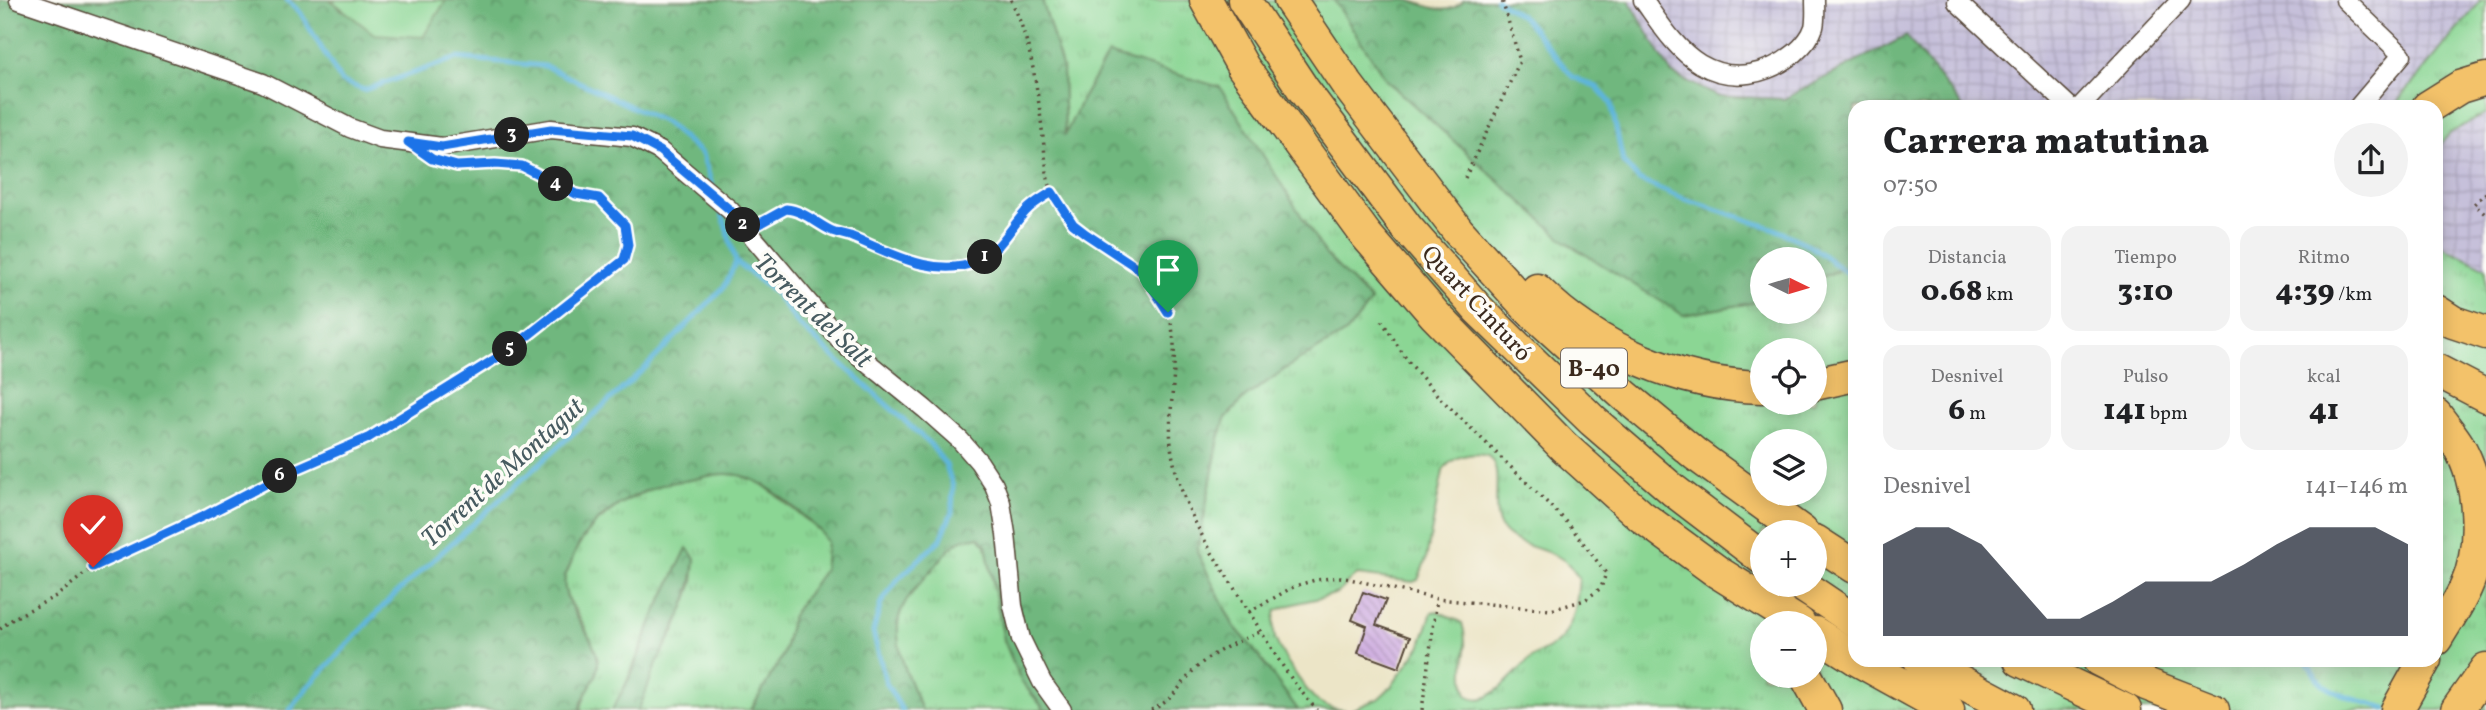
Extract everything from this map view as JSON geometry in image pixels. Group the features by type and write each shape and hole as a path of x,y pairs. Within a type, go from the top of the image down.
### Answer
{"highway":[{"path":"1206,0 1243,67 1366,235 1435,315 1563,446 1642,516 1719,573 1780,611"},
{"name":"Quart Cinturó","path":"1244,0 1303,89 1407,228 1478,309 1603,429 1683,497 1750,549"},
{"name":"Quart Cinturó","path":"1290,0 1346,83 1458,231 1528,308 1624,395 1695,454 1786,520"},
{"path":"2439,100 2460,87 2486,79"},
{"path":"1415,172 1456,208 1544,297 1595,335 1659,368 1706,382 1750,386"},
{"path":"2443,315 2486,333"},
{"path":"2443,335 2486,343"},
{"path":"2443,374 2486,396"},
{"path":"1827,381 1848,377"},
{"path":"2443,425 2459,447 2469,471 2476,494 2477,525 2475,551 2466,586 2443,627"},
{"path":"1827,549 1848,562"},
{"path":"1719,573 1753,611"},
{"path":"2443,647 2486,591"},
{"path":"1819,597 1848,616"},
{"path":"1827,640 1848,653"},
{"path":"1871,667 1948,710"},
{"path":"1933,667 2014,710"},
{"path":"2035,667 2125,710"},
{"path":"2113,667 2147,684 2213,710"},
{"path":"2402,702 2421,667"},
{"path":"2402,702 2428,667"},
{"path":"2457,710 2486,670"},
{"path":"1813,688 1825,710"}],"street":[{"path":"19,0 263,83 350,128 380,139 442,147 551,129 632,136 660,151 730,210 841,341 925,409 960,440 979,462 994,485 1000,503 1013,606 1021,639 1042,682 1062,710"},
{"path":"1643,0 1665,31 1699,64 1720,73 1742,75 1770,70 1804,45 1814,27 1815,0"},
{"path":"1959,0 1957,2 2062,100"},
{"path":"2087,100 2181,0"},
{"path":"2346,0 2402,55 2364,100"}],"path":[{"path":"1011,0 1026,36 1034,71 1048,180 1052,192 1079,229 1142,271 1168,312 1174,347 1172,451 1188,509 1198,531 1260,632 1317,710"},
{"path":"1465,178 1520,61 1502,0"},
{"path":"0,629 14,618 58,595 93,567 208,514 285,474 368,438 511,349 624,260 628,245 625,225 599,198 576,194 522,166 457,166 444,163"},
{"path":"748,230 786,209 793,210 827,229 848,235 884,252 951,268 980,260 997,246 1034,203 1052,192"},
{"path":"2486,193 2474,204 2486,215"},
{"path":"1249,612 1295,586 1341,577 1437,599 1551,610 1585,600 1601,588 1606,573 1568,523 1438,396 1407,360 1382,321"},
{"path":"1422,710 1437,599"},
{"path":"1151,710 1178,692 1193,671 1213,656 1260,632"}],"shaded area":[{"path":"1629,0 2480,2 2399,100 1957,100 1906,36 1783,99 1717,96 1671,73"},
{"path":"2486,113 2486,268 2443,246 2443,141 2450,133"}],"green space":[{"path":"0,0 331,0 342,10 422,37 446,0 1042,0 1063,70 1065,135 1108,54 1220,87 1326,255 1371,301 1347,332 1291,365 1244,398 1225,419 1197,552 1233,625 1298,710 1045,710 1021,681 1004,640 986,545 979,537 972,537 960,541 950,549 910,595 899,617 900,652 922,710 751,710 783,655 792,616 824,570 827,542 820,531 774,492 754,480 729,474 667,484 645,491 605,514 584,536 565,578 567,598 595,650 598,661 596,673 580,710 0,710"},
{"path":"331,0 446,0 423,37 374,34"},
{"path":"1042,0 1334,0 1387,81 1683,315 1750,303 1750,324 1827,324 1827,275 1848,266 1848,667 2443,667 2443,246 2486,268 2486,710 1351,710 1378,699 1391,687 1421,645 1432,612 1438,611 1462,623 1465,641 1465,686 1467,695 1477,699 1487,697 1500,689 1533,657 1558,642 1571,622 1579,578 1565,561 1514,539 1502,529 1496,511 1496,470 1488,456 1476,454 1451,461 1443,471 1426,559 1418,580 1413,582 1358,575 1337,593 1276,611 1275,638 1301,682 1319,702 1346,710 1298,710 1233,625 1197,552 1225,419 1244,398 1291,365 1347,332 1371,300 1108,54 1082,99 1065,137 1063,70"},
{"path":"1334,0 1407,0 1437,9 1450,9 1464,0 1629,0 1671,73 1717,96 1784,99 1906,36 1957,100 1848,100 1848,266 1827,275 1827,247 1750,247 1750,303 1683,315 1567,243 1387,81"},
{"path":"2479,0 2486,0 2486,113 2450,133 2443,141 2443,100 2399,100"},
{"path":"718,473 739,475 761,483 820,531 827,542 824,570 792,616 783,655 751,710 638,710 693,583 695,558 687,549 654,616 618,703 612,710 580,710 598,661 564,585 573,554 595,524 621,503 662,484"},
{"path":"968,536 979,537 986,545 1004,640 1021,681 1045,710 922,710 917,700 900,652 898,628 901,610 933,568 953,546"},
{"path":"687,548 695,558 691,585 641,704 638,710 612,710 631,675 654,616"}],"building":[{"path":"1363,592 1386,600 1376,625 1410,637 1399,668 1358,653 1367,626 1352,620"}],"waterway":[{"name":"Torrent del Salt","path":"287,0 300,12 341,81 364,90 457,58 545,66 666,123 702,154 713,188"},
{"path":"1497,0 1524,18 1573,77 1597,87 1611,103 1623,162 1639,180 1679,197 1775,229 1809,245 1848,274"},
{"name":"Torrent del Salt","path":"721,210 736,262 775,293 798,324 930,444 946,465 953,487 952,512 941,539 898,579 881,603 873,632 886,683 902,710"},
{"name":"Torrent de Montagut","path":"290,710 306,689 389,600 644,369 724,287 736,262"},
{"path":"2310,667 2318,679 2332,690 2349,698 2386,708"}],"route":[{"path":"93,567 208,514 285,474 368,438 511,349 624,260 628,245 625,225 599,198 576,194 522,166 457,166 432,159 408,142 442,147 551,129 632,136 660,151 730,210 748,230 786,209 793,210 827,229 848,235 884,252 951,268 980,260 997,246 1034,203 1052,192 1073,224 1142,271 1168,312"}]}
